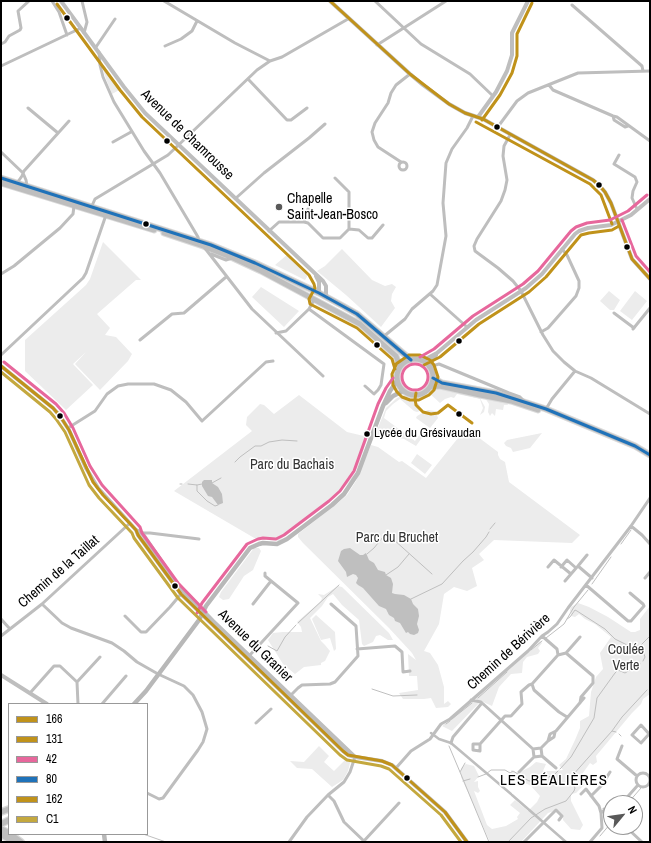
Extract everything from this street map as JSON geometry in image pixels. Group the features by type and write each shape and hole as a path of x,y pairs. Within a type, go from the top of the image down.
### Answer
{"highway":[{"path":"1,834 13,842"},
{"path":"10,835 20,842"}],"main road":[{"path":"1,178 74,206 91,209"},
{"path":"1,183 26,188 199,241 255,263 326,296 356,314 411,360"},
{"path":"106,213 203,246 261,271 363,326 396,356 400,367"},
{"path":"317,301 319,293"},
{"path":"317,301 326,296"},
{"path":"411,360 422,361 429,367 433,378 430,387 418,395 408,394 403,391 397,381 397,374 400,367 404,363 411,360"},
{"path":"433,378 442,383 496,393 546,409 635,446 650,455"},
{"path":"135,703 195,625 206,606 219,591 250,548 259,544 277,544 287,539 344,494 358,473 383,406 397,381"},
{"path":"430,387 440,386 511,402 558,415"},
{"path":"383,406 393,396 403,391"}],"street":[{"path":"1,44 5,42 12,34 20,30 21,28 18,11 29,1"},
{"path":"52,1 59,12 67,35"},
{"name":"Avenue de Chamrousse","path":"61,1 135,102 323,281 326,286 326,296"},
{"path":"82,1 87,22 84,33"},
{"path":"164,1 270,61"},
{"path":"330,1 410,74 449,104 465,113 483,119 593,180 599,185 605,192 632,259 650,279"},
{"path":"375,1 403,28 433,52 470,74 493,96"},
{"path":"377,45 446,1"},
{"path":"383,337 405,319 412,309 430,294 437,285 446,236 443,203 446,163 452,149 493,96 507,71 512,55 512,33 528,1"},
{"path":"572,5 642,66 643,71"},
{"path":"96,47 115,19"},
{"path":"91,209 94,200 168,156 248,79 270,61 282,57 348,19"},
{"path":"166,46 181,39 192,31 197,21"},
{"path":"1,66 81,28"},
{"path":"99,52 100,65 107,88 122,117 160,173 195,231 199,241"},
{"path":"497,128 516,101 528,92 578,73 650,71"},
{"path":"401,162 378,147 372,132 375,123 388,103 391,92 396,85 410,74"},
{"path":"248,79 287,120 291,120 306,108"},
{"path":"549,85 553,90 613,116 614,120 625,127 628,126 650,141"},
{"path":"28,108 58,133"},
{"path":"16,183 23,173 69,122"},
{"path":"236,198 264,173 325,124"},
{"path":"113,142 132,132"},
{"path":"510,135 504,146 503,156 507,180 505,190 501,201 477,239 474,246 475,251 513,281 521,291 541,332 553,351 575,371 591,378 650,414"},
{"path":"1,152 23,173 26,180 26,188"},
{"path":"619,156 614,164 634,177 638,182 633,191 632,198 637,209"},
{"path":"269,230 279,222 308,222 322,238 340,238 349,229 349,192 335,178"},
{"path":"422,361 437,353 476,320 521,291 542,274 579,231 588,228 611,225 650,199"},
{"path":"1,274 14,266 60,228 73,214 74,206"},
{"path":"304,222 308,209"},
{"path":"1,355 83,278 106,213"},
{"path":"349,229 359,230 368,238 372,238 383,225"},
{"path":"203,246 252,309 323,376"},
{"path":"541,332 548,328 576,296 579,288 579,281 567,255 562,249"},
{"path":"210,254 226,260 233,258"},
{"path":"314,272 319,282 319,293"},
{"path":"140,340 172,314 184,313 226,277"},
{"path":"430,294 468,327"},
{"path":"276,333 286,331 317,301"},
{"path":"310,308 384,364 381,385 378,390 374,394 365,386"},
{"path":"614,313 633,329 650,308"},
{"path":"437,353 437,360 439,364"},
{"path":"429,367 437,353"},
{"path":"68,428 95,411 107,394 118,386 128,384 154,384 171,390 186,402 202,421 266,362 274,361"},
{"path":"429,367 439,364 520,397 526,402"},
{"path":"1,366 53,408 68,428 94,482 103,495 130,524"},
{"path":"546,409 552,399 575,371"},
{"name":"Chemin de Bérivière","path":"396,768 413,749 430,739 432,734 441,724 450,719 557,624 649,500"},
{"name":"Avenue du Granier","path":"130,524 140,534 182,592 289,697 355,757"},
{"name":"Chemin de la Taillat","path":"1,636 42,604 130,524"},
{"path":"631,526 650,544"},
{"path":"140,534 149,532 199,539"},
{"path":"565,581 587,555"},
{"path":"548,567 554,560 571,574"},
{"path":"562,567 568,560 592,578"},
{"path":"645,578 650,572"},
{"path":"248,657 298,603 265,576 265,574"},
{"path":"253,604 271,581"},
{"path":"586,586 628,621 631,621 644,606 630,593"},
{"path":"125,616 141,632 146,632 182,592"},
{"path":"42,604 62,623 71,628 112,643 133,659 158,674 184,686 193,695 202,712 207,729 198,750 163,798 159,799 148,794"},
{"path":"289,697 302,685 330,684 335,682 358,656 356,626 331,604"},
{"path":"1,619 10,628"},
{"path":"542,636 557,649 558,654"},
{"path":"480,744 505,716 511,716 522,704 521,692 528,685 532,684 558,654 566,653 580,637"},
{"path":"357,649 396,646 402,652 403,672 410,671"},
{"path":"566,653 593,676 593,683 581,697 580,703"},
{"path":"77,682 100,657"},
{"path":"30,693 54,666 60,666 77,682 78,703"},
{"path":"1,675 45,703"},
{"path":"103,703 126,676"},
{"path":"532,684 534,690 567,717"},
{"path":"542,756 542,748 554,737 556,731 584,698"},
{"path":"471,700 482,703 502,720 533,749 534,757"},
{"path":"451,743 453,737 482,703"},
{"path":"256,723 271,709"},
{"path":"641,725 647,730 649,735 641,744 632,735 641,725"},
{"path":"432,734 439,739 451,743 566,842"},
{"path":"622,746 617,759 637,776"},
{"path":"533,749 542,748"},
{"path":"519,772 534,757 542,756 556,768"},
{"path":"289,842 308,817 328,795 344,782 350,772 355,757 382,761 396,768 445,812 467,842"},
{"path":"591,796 602,785 610,772"},
{"path":"637,776 642,773 649,774 650,780 649,785 638,785"},
{"path":"637,776 636,780 638,785"},
{"path":"629,795 638,785"},
{"path":"581,794 586,789 599,806 601,813 602,828 590,842"},
{"path":"328,795 334,801 344,822 364,842 398,803"},
{"path":"524,842 536,828 544,823 556,810 562,816 559,820"},
{"path":"635,835 642,842"}],"green space":[{"path":"105,67 121,89 112,94 103,69"},
{"path":"103,242 141,280 136,280 97,314 110,328 105,335 116,337 132,354 128,361 100,390 75,364 86,352 73,364 93,385 66,410 25,371 25,340 86,285 90,279"},
{"path":"342,249 372,280 385,286 392,284 396,287 392,294 391,301 395,308 381,327 317,271 325,266"},
{"path":"288,254 308,275 305,280 275,265"},
{"path":"261,287 299,311 284,327 252,297"},
{"path":"609,291 620,300 614,310 610,310 600,301"},
{"path":"635,291 647,301 632,320 620,311"},
{"path":"434,388 480,398 485,407 484,412 480,415 483,408 480,399 457,394 454,398 451,397 445,399 440,403 429,393"},
{"name":"Parc du Bachais","path":"299,395 347,432 368,437 359,464 352,479 328,503 301,522 279,541 256,539 174,491 252,431 246,425 247,417 260,404 264,405 274,414"},
{"path":"405,396 419,404 421,409 420,411 414,411 400,399 386,411 384,418 415,441 423,430 426,432 416,446 404,439 385,435 384,438 375,435 386,408 397,398"},
{"path":"485,398 507,402 508,405 504,405 503,410 496,409 495,416 492,413 490,416 488,412 489,404"},
{"path":"428,410 435,411 438,418 430,428 416,418"},
{"name":"Parc du Bruchet","path":"466,428 498,452 500,459 505,462 509,482 580,535 572,543 494,540 479,554 484,560 472,568 477,586 467,591 454,587 444,594 439,624 424,651 430,653 438,665 444,687 444,704 448,701 451,704 448,707 436,708 431,698 403,699 399,693 418,690 417,676 409,676 408,654 416,660 412,653 389,628 303,543 298,537 298,534 347,495 356,481 371,445 378,447 399,462 402,461 426,478"},
{"path":"542,433 530,448 513,452 511,448 506,446 504,443 507,440"},
{"path":"417,454 432,465 425,474 411,463"},
{"path":"254,548 259,548 261,551 253,570 244,576 229,599 223,600 219,597 221,592"},
{"path":"338,586 342,587 389,633 393,640 388,640 380,635 376,636 373,642 364,646 362,644 359,620 342,605 333,594 328,597 322,606 310,618 321,641 330,651 325,661 321,663 321,665 304,667 295,674 283,664 268,640 273,633 302,632 301,627 297,622 321,601 322,598 318,594 324,595"},
{"name":"Coulée Verte","path":"578,603 608,617 631,632 640,630 640,619 650,606 650,694 643,699 641,704 596,756 597,762 593,765 590,763 580,777 585,784 576,793 571,794 571,801 583,825 580,830 571,829 563,820 563,816 557,810 548,813 521,842 490,842 461,777 461,768 466,764 474,766 479,776 474,782 478,781 480,791 478,793 474,791 487,825 492,829 506,826 518,819 517,817 520,813 510,805 515,800 528,811 537,802 540,796 531,786 523,782 512,780 511,770 518,773 536,762 546,764 543,771 563,770 559,765 566,759 580,728 580,721 589,716 591,692 596,677 603,669 600,653 611,637 595,624 579,614 575,617 571,616 571,607"},
{"path":"316,615 335,632 336,649 334,651 330,638 321,640 312,619"},
{"path":"540,641 542,643 538,648 540,651 538,654 527,657 523,662 522,673 511,674 499,687 492,706 481,701 452,731 442,726"},
{"path":"319,746 329,756 324,762 334,771 347,758 351,759 348,771 343,780 332,787 312,769 297,768 290,761 304,762"}],"shaded area":[{"path":"204,480 212,480 212,483 218,487 222,494 223,503 218,505 212,497 208,496 202,486 202,482"},
{"path":"350,548 360,555 366,553 369,560 374,563 378,570 385,572 386,575 391,578 393,584 392,593 404,595 411,599 413,604 418,609 418,633 414,635 408,632 406,633 400,623 395,621 394,618 389,615 386,609 379,606 363,588 356,583 358,578 356,575 353,574 347,577 346,572 338,561 341,551"}],"waterway":[{"path":"235,462 255,446 261,446 269,442 282,440 297,441"},
{"path":"212,483 221,478"},
{"path":"188,484 197,485 197,491 207,501 215,506 218,505"},
{"path":"197,485 202,484"},
{"path":"490,529 495,523"},
{"path":"621,544 631,530"},
{"path":"411,599 442,584 473,552 489,532"},
{"path":"367,554 383,537"},
{"path":"393,539 432,574"},
{"path":"386,575 398,567 409,554"},
{"path":"592,584 611,557"},
{"path":"298,623 339,585"},
{"path":"546,638 564,624 574,607 588,590"},
{"path":"567,619 575,610 605,629 615,639 631,647"},
{"path":"268,646 277,651 285,637 296,625"},
{"path":"636,646 640,646 650,636"},
{"path":"531,650 542,641"},
{"path":"641,646 645,657 643,661"},
{"path":"560,769 571,757 594,718 597,698 615,673 618,670 625,673 640,664"},
{"path":"478,698 507,672"},
{"path":"372,689 393,696 417,695"},
{"path":"612,731 622,717 647,690"},
{"path":"452,719 472,703"},
{"path":"446,724 450,721"},
{"path":"572,776 612,731 616,732"},
{"path":"449,746 460,772"},
{"path":"465,763 460,772 489,842"},
{"path":"478,777 491,770 505,770 510,773 513,771 529,781 553,776 558,771"},
{"path":"463,781 470,779"},
{"path":"508,842 531,818 545,809 566,801 575,788 570,779"},
{"path":"635,795 641,788"},
{"path":"600,836 603,832"},
{"path":"146,835 166,842"}],"transit line":[{"name":"166","path":"330,1 410,74 449,104 465,113 483,119 593,180 599,185 611,203 632,259 650,279"},
{"name":"131","path":"482,120 500,95 512,73 517,56 517,34 532,3"},
{"name":"131","path":"57,4 120,90 142,117 309,275 315,288 309,299 310,304 357,328 392,359 395,369"},
{"name":"131","path":"476,122 590,184 601,195 612,224"},
{"name":"80","path":"1,178 211,245 255,263 319,293 357,314 411,360"},
{"name":"42","path":"420,357 434,349 473,316 523,284 538,271 576,227 587,223 610,220 628,211 647,195"},
{"name":"42","path":"622,220 636,256 650,272"},
{"name":"131","path":"424,365 440,357 479,324 529,292 546,277 581,235 612,230 619,226"},
{"name":"131","path":"396,364 409,355 420,355 430,360 434,365 438,377 434,390 429,395 419,400 410,400 402,397 393,385 392,374 396,365"},
{"name":"42","path":"4,362 56,404 64,413 73,428 90,466 102,485 140,527 142,533 178,583 206,612"},
{"name":"42","path":"415,364 424,368 428,377 424,386 415,390 406,386 402,377 406,368 415,364"},
{"name":"162","path":"1,366 53,408 60,416 69,430 93,482 103,495 136,530 138,535 181,594 343,751 348,755 382,761 392,765 445,812 467,842"},
{"name":"C1","path":"1,372 50,412 56,419 65,432 89,485 99,498 132,533 134,538 178,598 340,755 347,760 381,766 389,769 441,815 461,842"},
{"name":"42","path":"197,613 202,603 247,544 258,539 276,539 284,535 340,491 354,471 378,404 393,378"},
{"name":"80","path":"433,378 442,383 496,393 546,409 635,446 650,455"},
{"name":"131","path":"416,393 416,405 423,412 431,414 438,413 448,405 472,423"}],"place":[{"name":"Chapelle Saint-Jean-Bosco","path":"279,207"},
{"name":"Lycée du Grésivaudan","path":"367,434"}],"district":[{"name":"LES BÉALIÈRES","path":"554,781"}]}
